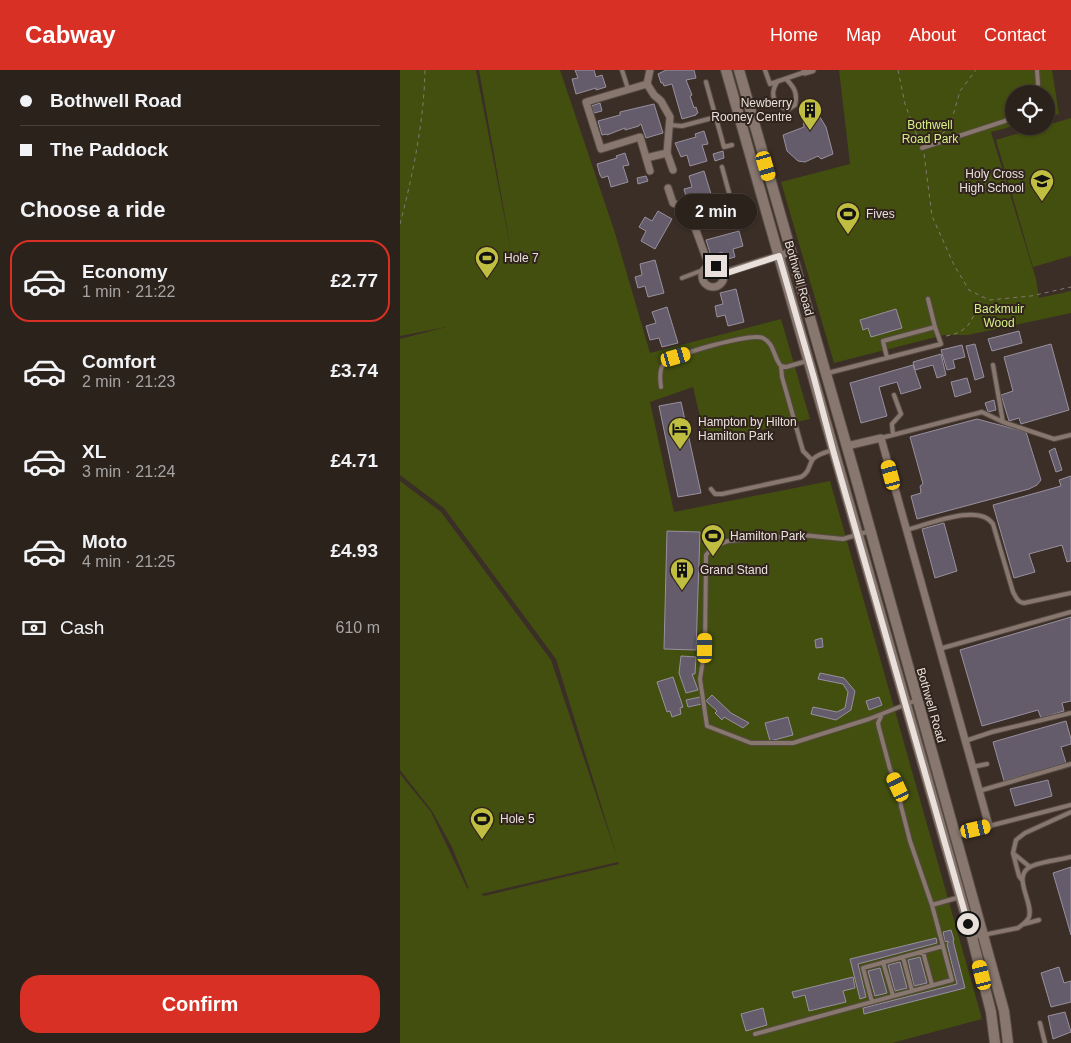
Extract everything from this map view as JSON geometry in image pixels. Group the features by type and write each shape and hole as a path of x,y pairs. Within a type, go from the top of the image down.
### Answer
{"main road":[{"name":"Bothwell Road","path":"726,70 972,937 991,1012 995,1043"},
{"name":"Bothwell Road","path":"739,70 847,446 983,935 1004,1011 1008,1043"},
{"path":"814,378 826,374"},
{"path":"833,450 847,446"}],"street":[{"path":"650,70 647,84 667,110 670,125 667,153 673,170"},
{"path":"647,84 586,102 601,150 640,137 650,171"},
{"path":"646,158 667,153"},
{"path":"668,188 674,203 686,209 694,223 706,268 703,281 711,287 721,283 724,274 720,267 713,265 706,268"},
{"path":"724,274 791,252"},
{"path":"847,446 881,438 989,826 955,835"}],"lane":[{"path":"622,70 628,90"},
{"path":"765,70 770,84 809,71"},
{"path":"1037,70 1037,85"},
{"path":"778,81 772,94 775,103 782,108 789,109 795,105 797,98 794,87 786,79"},
{"path":"706,82 724,147 732,145"},
{"path":"670,125 682,126 716,117"},
{"path":"922,148 1005,121"},
{"path":"694,223 734,211 722,167"},
{"path":"682,278 706,268"},
{"path":"826,374 940,344 928,299"},
{"path":"887,358 883,341 934,327"},
{"path":"660,388 660,374 664,364 676,357 746,337 761,336 771,343 781,366 782,376 803,451 812,460"},
{"path":"781,366 786,367 809,360"},
{"path":"993,365 1003,422"},
{"path":"893,435 892,424 900,414 894,395"},
{"path":"881,438 982,412 1003,422 1054,439 1071,435"},
{"path":"711,489 715,494 722,494 801,477 808,472 812,460 819,455 833,450"},
{"path":"906,530 954,517 975,514 983,515 990,519 993,524 1016,599 1024,602 1071,593"},
{"path":"870,531 843,539 802,535 728,541 714,546 706,555 705,648 700,679 707,726 750,743 792,743 917,700"},
{"path":"939,648 1071,612"},
{"path":"755,1034 952,980 932,906 910,841 898,787 890,770 878,723 882,713"},
{"path":"965,742 992,732 1071,713"},
{"path":"972,768 987,764"},
{"path":"979,791 1071,764"},
{"path":"989,826 1071,805"},
{"path":"972,937 1018,928 1028,919 1029,911 1022,880 1019,876 1013,853 1015,843 1020,836 1071,812"},
{"path":"1013,853 1030,868"},
{"path":"1022,880 1024,874 1030,868 1071,858"},
{"path":"932,906 960,897"},
{"path":"1022,925 1039,920"},
{"path":"872,1002 864,968 943,946"},
{"path":"923,952 932,985"},
{"path":"903,957 912,991"},
{"path":"883,962 893,996"},
{"path":"1040,1024 1045,1043"}],"path":[{"path":"400,224 408,196 420,124 425,70"},
{"path":"898,70 906,104 922,148 932,216 959,274 969,290 989,300 1031,296 1071,287"},
{"path":"931,145 950,126 960,91 976,70"},
{"path":"938,337 957,334 970,326 982,297"}],"green space":[{"path":"400,70 476,70 512,256 479,70 560,70 615,233 650,353 781,319 810,419 706,442 693,387 650,402 674,512 830,481 982,1019 892,1043 400,1043 400,774 431,812 469,889 452,847 432,811 400,770 400,481 441,512 551,660 618,860 556,659 444,508 400,475 400,339 446,327 400,336","holes":["618,862 619,864 484,896 481,894"]},
{"name":"Bothwell Road Park","path":"839,70 1052,70 1054,85 1005,85 1005,128 991,132 1036,279 1039,298 1071,291 1071,313 968,335 944,335 834,363 781,182 850,164"},
{"name":"Bothwell Road Park","path":"1055,89 1059,114 1055,115"},
{"name":"Holy Cross High School","path":"1071,118 1071,256 1033,267 996,140 1013,135 1055,135 1055,123"}],"building":[{"path":"575,70 594,70 596,77 602,75 606,87 576,94 572,79 578,78"},
{"path":"666,70 694,70 696,78 686,80 692,95 690,96 694,108 696,107 698,113 696,115 682,119 672,84 664,86 658,74"},
{"path":"600,103 602,111 594,113 591,106"},
{"path":"654,104 663,133 646,138 641,124 602,135 598,121 620,115 620,112"},
{"name":"Newberry Rooney Centre","path":"812,104 826,127 833,154 821,159 818,156 805,162 798,161 787,151 783,135 804,127 802,108"},
{"path":"704,131 708,144 702,145 707,161 690,166 687,155 681,157 675,143 696,137 695,134"},
{"path":"723,151 724,158 715,161 713,154"},
{"path":"625,153 629,165 623,166 628,182 611,187 608,176 602,178 600,175 597,164 617,158 616,156"},
{"path":"704,171 714,204 698,209 695,198 687,200 684,189 692,187 689,176"},
{"path":"646,176 648,181 638,184 637,178"},
{"path":"658,211 672,219 655,249 641,241 646,231 639,227 645,217 652,221"},
{"path":"739,231 743,246 733,249 735,257 724,260 722,252 711,256 706,240"},
{"path":"655,260 664,293 648,297 645,286 638,288 635,277 642,275 640,264"},
{"path":"736,289 744,322 728,326 725,315 717,317 715,306 723,304 720,293"},
{"path":"667,307 678,343 662,347 659,338 650,340 646,326 656,323 652,312"},
{"path":"896,309 902,328 871,337 868,328 863,330 860,320"},
{"path":"1019,331 1022,343 992,351 988,339"},
{"path":"975,344 984,377 975,380 966,346"},
{"path":"1051,344 1069,410 1021,424 1019,418 1009,421 1001,395 1013,391 1004,357"},
{"path":"962,345 965,357 953,360 955,368 947,370 941,350"},
{"path":"941,354 946,375 937,378 933,365 915,370 913,362"},
{"path":"913,365 921,388 901,394 897,382 879,387 887,416 861,423 850,383"},
{"path":"967,378 971,392 955,397 951,382"},
{"path":"994,400 996,410 988,412 985,403"},
{"name":"Hampton by Hilton Hamilton Park","path":"681,402 701,493 678,497 659,406"},
{"path":"977,419 1026,432 1041,480 1037,485 1029,489 917,519 911,496 921,493 920,486 923,484 910,437"},
{"path":"1055,448 1062,470 1056,472 1049,451"},
{"path":"1071,476 1071,561 1067,562 1062,545 1029,554 1035,572 1014,578 993,505 1061,486 1059,480"},
{"path":"944,523 957,571 935,578 922,529"},
{"name":"Grand Stand","path":"667,531 700,532 696,650 664,649"},
{"path":"1071,617 1071,701 1062,703 1064,711 1041,718 1038,710 982,726 960,650"},
{"path":"822,638 823,647 816,648 815,640"},
{"path":"681,656 696,657 695,674 692,674 698,690 686,693 679,673"},
{"path":"820,673 844,678 855,691 851,710 836,720 811,714 813,707 837,712 845,708 848,692 843,684 818,679"},
{"path":"673,677 683,707 680,708 681,714 672,717 670,711 667,712 657,682"},
{"path":"712,695 731,713 749,723 743,728 724,717 722,720 715,713 717,711 706,701"},
{"path":"700,697 702,704 688,707 686,700"},
{"path":"879,697 882,705 869,710 866,701"},
{"path":"788,717 793,735 770,741 765,723"},
{"path":"1066,721 1071,744 1061,747 1066,763 1004,781 993,742"},
{"path":"1048,780 1052,796 1015,806 1010,789"},
{"path":"1071,867 1071,935 1053,873"},
{"path":"951,930 965,988 864,1014 863,1008 957,984 947,944 948,941 945,942 943,932"},
{"path":"936,938 937,943 858,964 866,997 860,999 850,959"},
{"path":"920,957 927,983 914,986 908,960"},
{"path":"900,962 907,988 895,991 888,965"},
{"path":"1059,967 1064,983 1071,981 1071,1002 1051,1007 1041,973"},
{"path":"880,968 887,993 875,996 868,971"},
{"path":"853,977 855,988 843,991 846,1002 809,1011 805,995 794,998 792,992"},
{"path":"763,1008 767,1025 746,1031 741,1014"},
{"path":"1065,1012 1071,1032 1053,1039 1048,1016"}],"place":[{"name":"Newberry Rooney Centre","path":"810,131"},
{"name":"Holy Cross High School","path":"1042,202"},
{"name":"Fives","path":"848,235"},
{"name":"Hole 7","path":"487,279"},
{"name":"Hampton by Hilton Hamilton Park","path":"680,450"},
{"name":"Hamilton Park","path":"713,557"},
{"name":"Grand Stand","path":"682,591"},
{"name":"Hole 5","path":"482,840"}],"route":[{"path":"716,266 720,267 724,274 779,256 968,924"}],"park label":[{"name":"Backmuir Wood","path":"999,316"}]}
